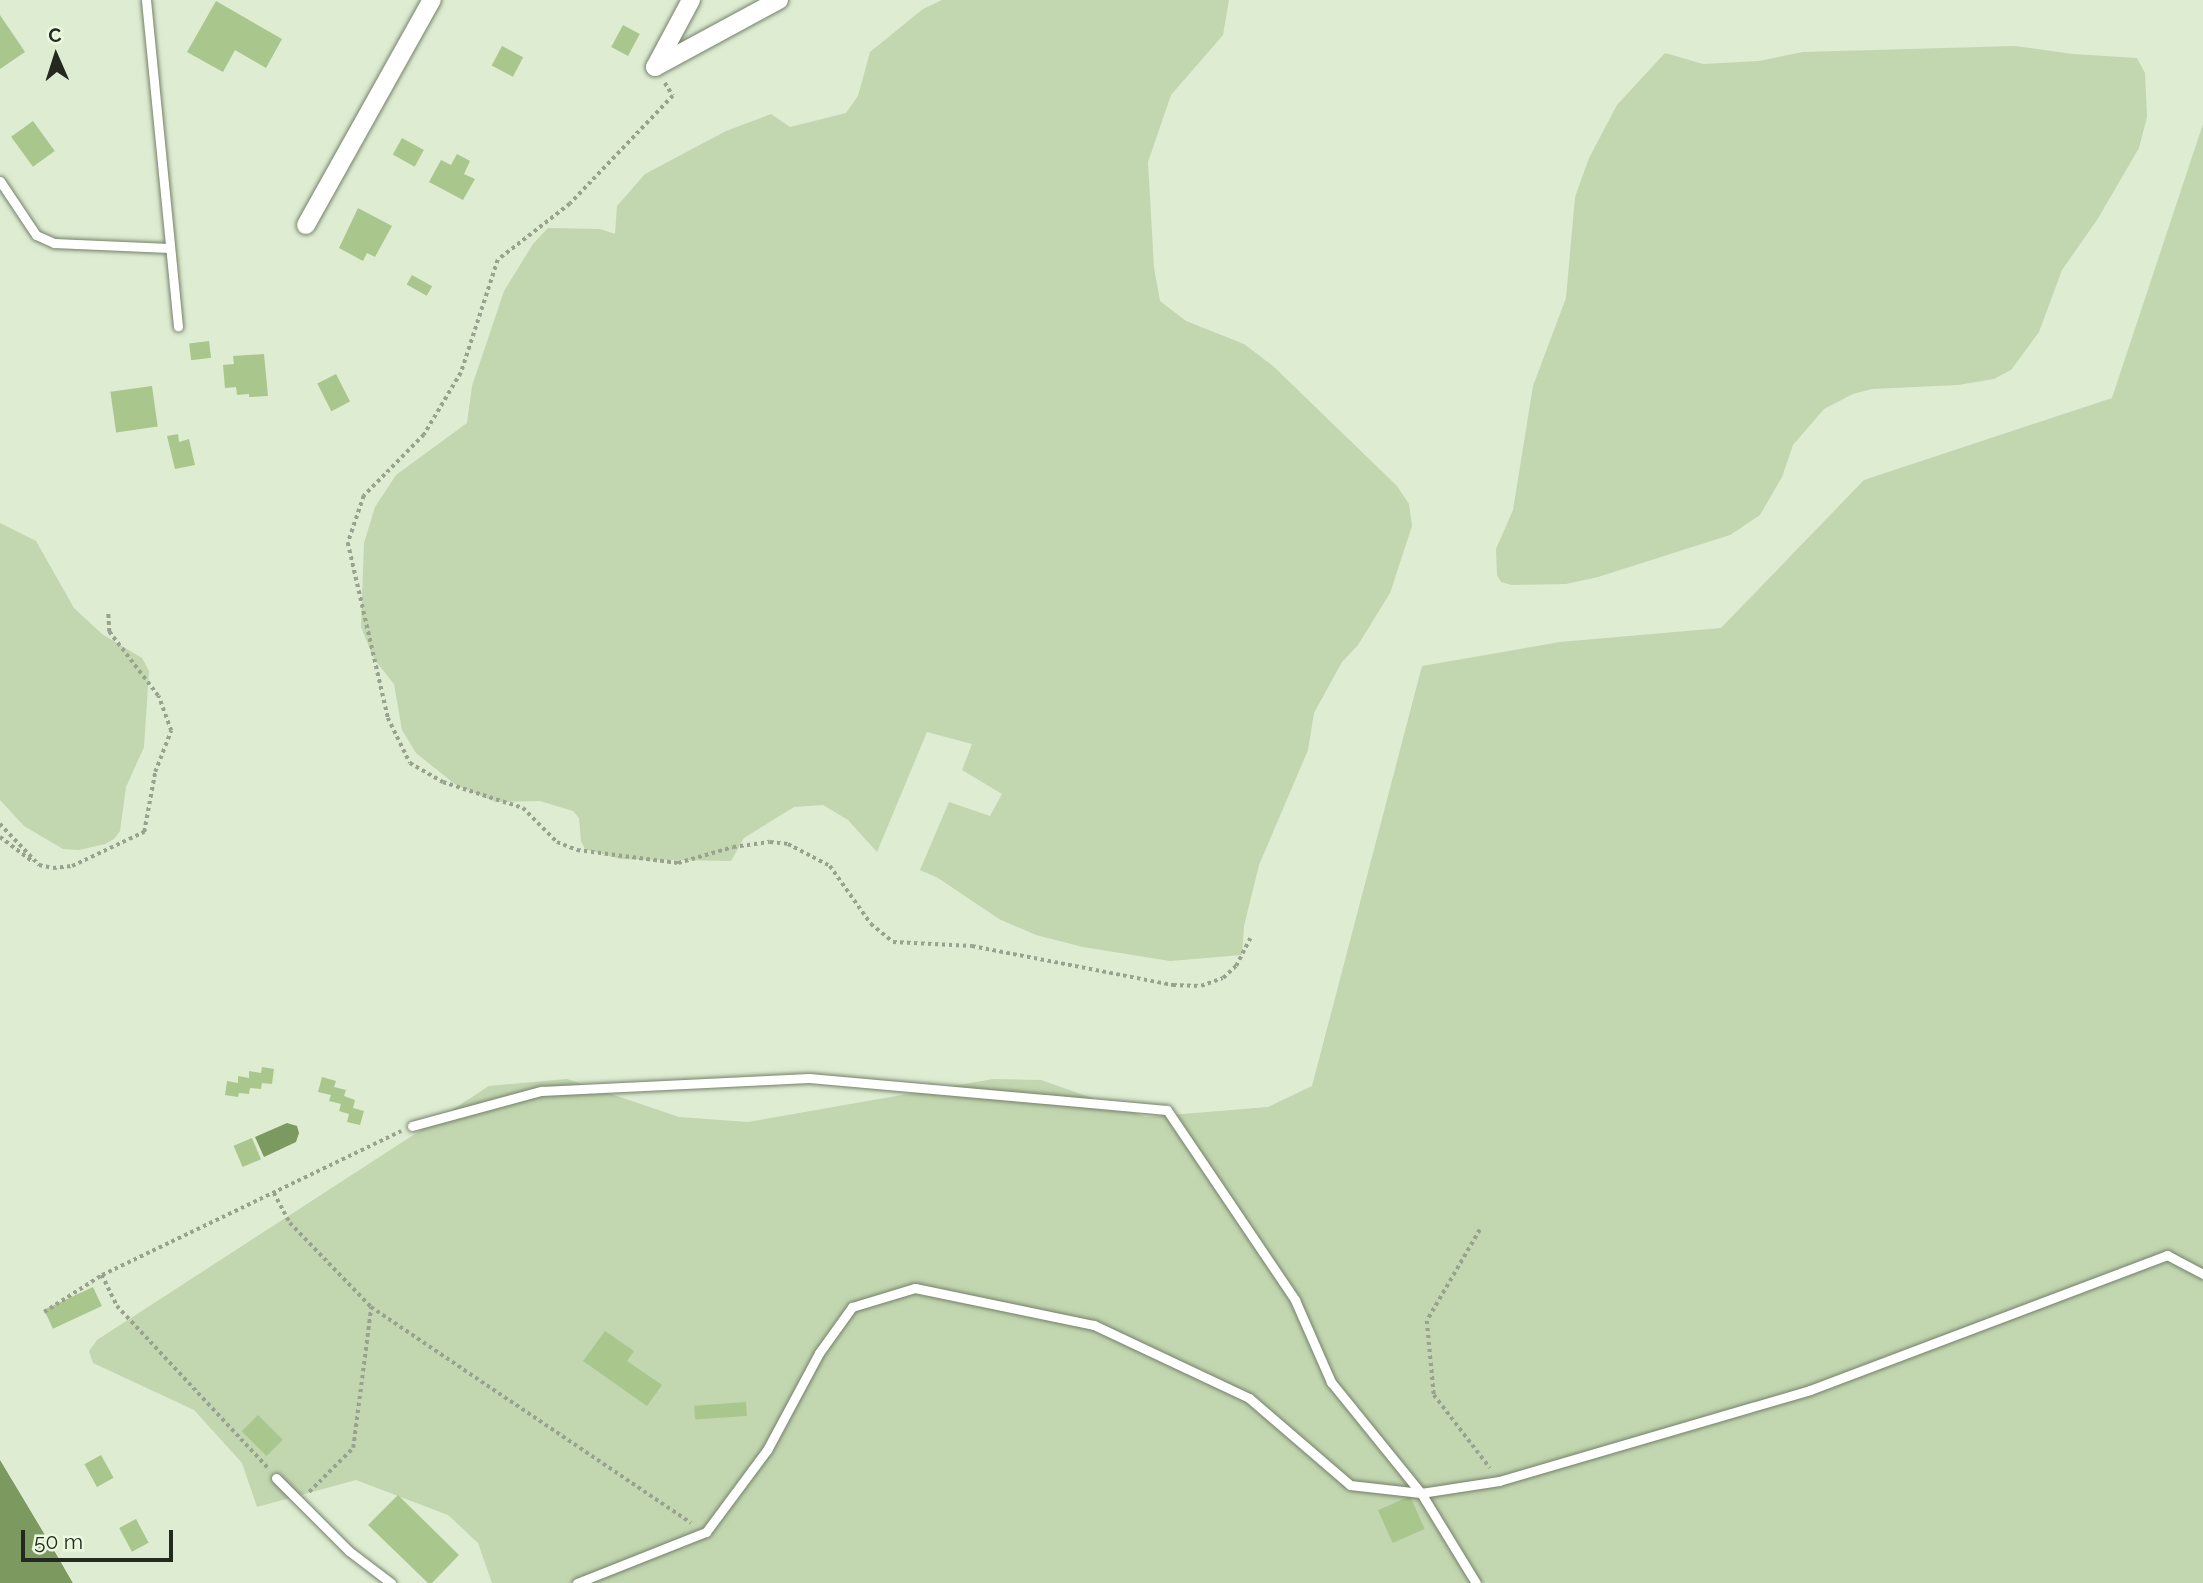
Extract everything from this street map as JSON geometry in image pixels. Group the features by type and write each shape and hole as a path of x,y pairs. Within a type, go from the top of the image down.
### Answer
{"street":[{"path":"306,225 432,0"},
{"path":"655,66 691,0"},
{"path":"655,66 779,0"}],"lane":[{"path":"146,0 178,326"},
{"path":"0,181 36,235 54,243 169,248"},
{"path":"412,1126 541,1091 809,1078 1167,1110 1295,1300 1331,1382 1420,1493 1476,1583"},
{"path":"577,1583 706,1532 767,1450 819,1353 852,1307 915,1288 1094,1325 1249,1398 1350,1485 1420,1493 1499,1481 1810,1390 2167,1255 2203,1274"},
{"path":"276,1478 349,1551 391,1583"}],"path":[{"path":"655,66 673,96 570,204 498,260 461,373 424,435 363,496 348,543 388,718 410,763 443,782 523,808 557,842 578,850 678,863 733,847 770,842 788,844 830,866 871,923 893,942 972,946 1173,985 1201,986 1223,978 1236,966 1250,938"},
{"path":"0,837 39,865 52,869 72,866 144,832 155,772 171,731 158,696 109,632 108,612"},
{"path":"0,824 39,865"},
{"path":"44,1312 102,1275 412,1126"},
{"path":"274,1193 290,1223 371,1307 706,1532"},
{"path":"1480,1230 1427,1321 1434,1395 1499,1481"},
{"path":"102,1275 117,1306 276,1478"},
{"path":"300,1501 353,1448 371,1307"}],"shaded area":[{"path":"942,0 1229,0 1223,35 1171,95 1148,162 1154,268 1160,301 1186,321 1244,344 1273,366 1397,486 1409,504 1412,526 1390,593 1358,645 1342,662 1314,713 1308,750 1259,865 1244,926 1242,955 1170,961 1083,947 1036,935 999,919 938,878 920,870 949,802 990,816 1002,794 962,770 972,744 927,732 877,852 848,820 823,805 794,807 744,838 731,861 620,859 585,849 581,841 579,818 573,811 540,801 496,802 456,785 416,753 402,730 394,684 374,659 361,627 364,543 375,507 396,475 467,423 472,386 504,291 533,244 548,228 600,229 615,234 617,206 645,174 726,131 771,114 790,127 846,113 858,96 870,52 923,9"},
{"path":"2015,46 2073,54 2137,58 2145,73 2147,117 2139,148 2097,220 2062,270 2039,332 2011,370 1994,379 1958,385 1872,389 1853,394 1824,409 1793,445 1782,477 1760,515 1730,535 1598,577 1566,584 1512,585 1501,582 1497,575 1496,549 1513,510 1533,386 1566,298 1575,197 1589,158 1617,105 1665,53 1703,64 1759,61 1803,52"},
{"path":"2203,124 2203,1583 492,1583 478,1543 448,1515 356,1480 257,1507 242,1463 194,1410 93,1363 89,1351 97,1340 489,1086 567,1079 679,1117 748,1122 993,1079 1041,1080 1146,1117 1268,1107 1312,1086 1422,666 1560,642 1721,628 1864,480 2112,398"},
{"path":"0,523 36,541 74,608 102,634 142,658 149,671 144,747 126,787 120,831 114,839 105,844 79,850 63,849 24,826 0,800"},
{"path":"287,1123 297,1126 299,1133 296,1142 264,1157 255,1137"},
{"path":"0,1460 60,1560 73,1583 0,1583"}],"pier":[{"path":"0,1457 3,1459 77,1583 73,1583"}],"building":[{"path":"216,1 282,39 266,68 235,50 223,72 187,52"},
{"path":"0,15 25,52 0,69"},
{"path":"623,25 640,34 628,56 611,47"},
{"path":"502,46 523,57 513,77 492,65"},
{"path":"33,121 55,151 33,167 11,137"},
{"path":"402,138 424,150 415,167 393,155"},
{"path":"457,154 470,161 464,174 475,179 463,200 429,182 441,160 451,165"},
{"path":"358,208 392,226 375,257 367,253 363,261 339,248"},
{"path":"412,275 432,286 427,296 407,285"},
{"path":"209,341 211,358 191,360 189,343"},
{"path":"264,354 268,396 237,395 236,387 225,388 223,365 234,364 233,356"},
{"path":"336,374 350,402 331,411 317,384"},
{"path":"152,386 158,427 116,432 110,392"},
{"path":"178,434 179,442 189,439 195,465 175,469 167,436"},
{"path":"262,1067 274,1069 272,1084 262,1083 261,1089 250,1088 249,1094 239,1093 238,1097 225,1095 227,1081 238,1083 238,1076 249,1078 249,1071 261,1073"},
{"path":"322,1077 336,1081 334,1087 346,1090 344,1096 355,1100 353,1108 364,1111 360,1125 347,1122 349,1114 339,1111 341,1104 329,1101 331,1095 318,1092"},
{"path":"252,1138 261,1159 243,1167 234,1146"},
{"path":"93,1287 102,1306 53,1329 44,1310"},
{"path":"605,1331 634,1351 627,1361 662,1385 647,1406 583,1361"},
{"path":"746,1402 747,1416 695,1420 694,1406"},
{"path":"258,1415 283,1440 266,1456 242,1431"},
{"path":"101,1455 114,1478 97,1487 84,1464"},
{"path":"398,1495 459,1555 432,1583 428,1583 368,1525"},
{"path":"1410,1496 1425,1529 1393,1543 1378,1510"},
{"path":"136,1519 149,1543 132,1552 119,1528"}]}
